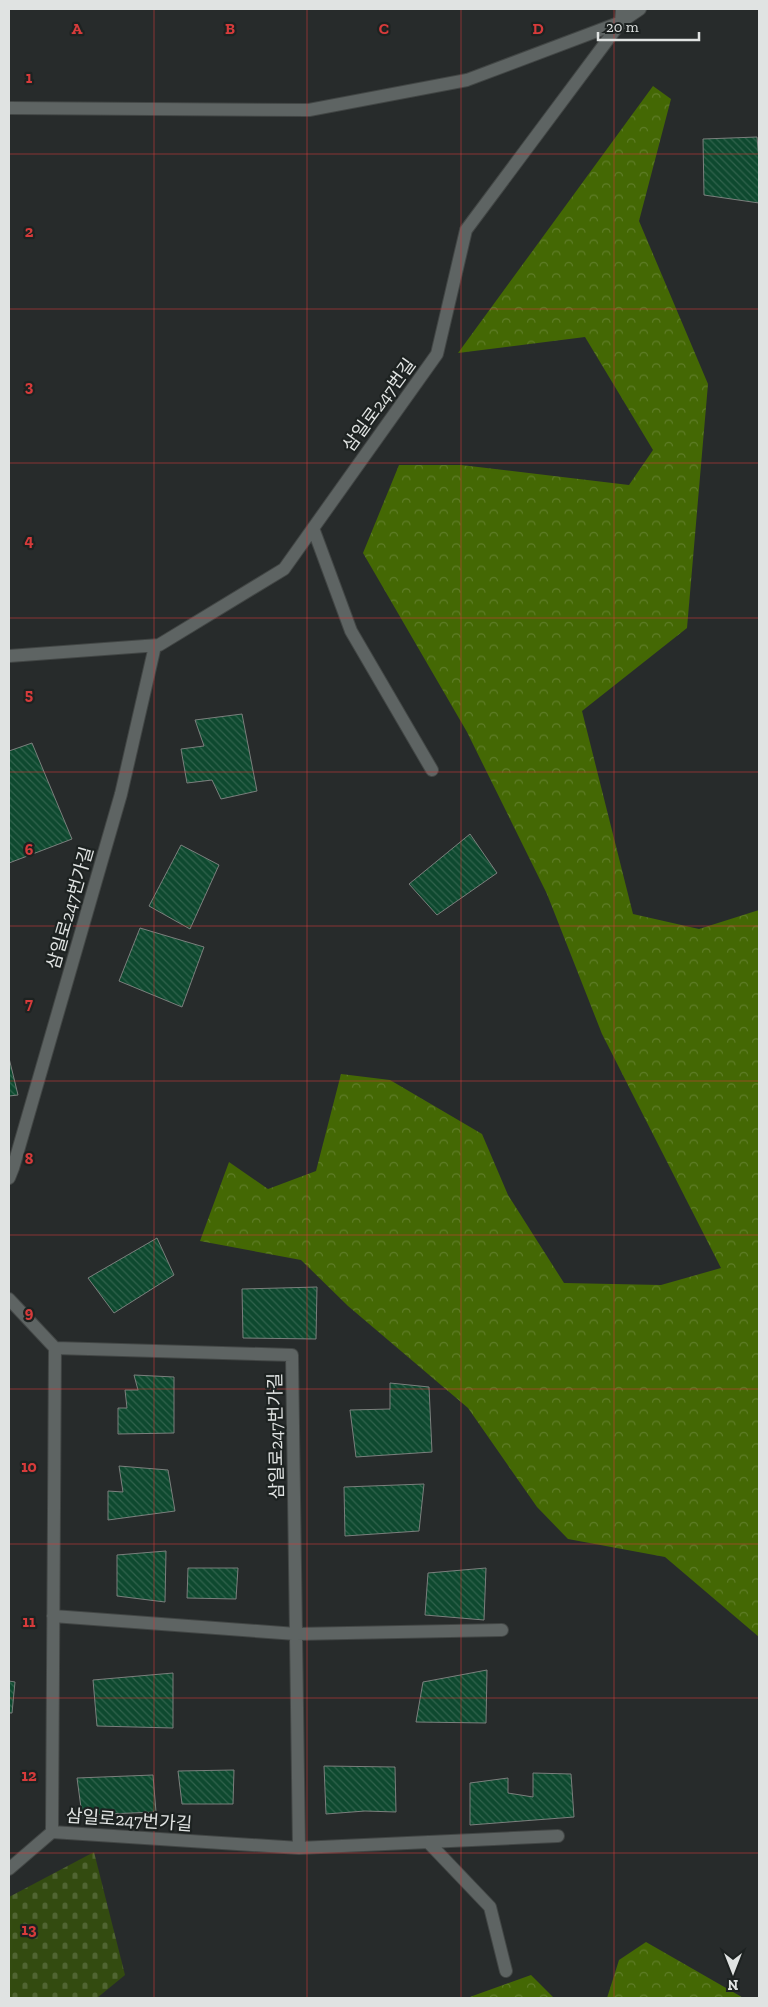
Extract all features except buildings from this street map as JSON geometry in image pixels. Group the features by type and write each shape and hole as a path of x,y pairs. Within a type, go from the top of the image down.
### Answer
{"street":[{"path":"9,108 309,110 467,80 621,22 622,9"},
{"name":"삼일로247번길","path":"9,656 159,645 284,568 437,354 466,230 621,22 640,9"},
{"path":"313,528 351,631 432,770"},
{"name":"삼일로247번가길","path":"9,1178 14,1168 121,794 155,646"},
{"path":"9,1298 55,1348"},
{"name":"삼일로247번가길","path":"299,1848 292,1355 55,1348 52,1832 299,1848 558,1836"},
{"path":"53,1616 296,1634 502,1630"},
{"path":"9,1869 52,1832"},
{"path":"428,1842 490,1907 506,1972"}],"green space":[{"path":"653,86 671,99 639,221 708,384 687,628 582,711 633,914 699,929 759,910 759,1637 665,1557 568,1539 537,1507 468,1408 348,1306 301,1260 200,1241 229,1162 268,1189 316,1171 341,1074 390,1080 482,1134 508,1195 564,1283 661,1285 721,1268 602,1034 547,894 467,732 363,553 399,465 461,465 629,485 653,450 585,337 458,353"},
{"path":"94,1852 125,1975 97,1998 9,1998 9,1897"},
{"path":"646,1942 743,1998 607,1998 619,1960"},
{"path":"531,1975 554,1998 467,1998"}]}
